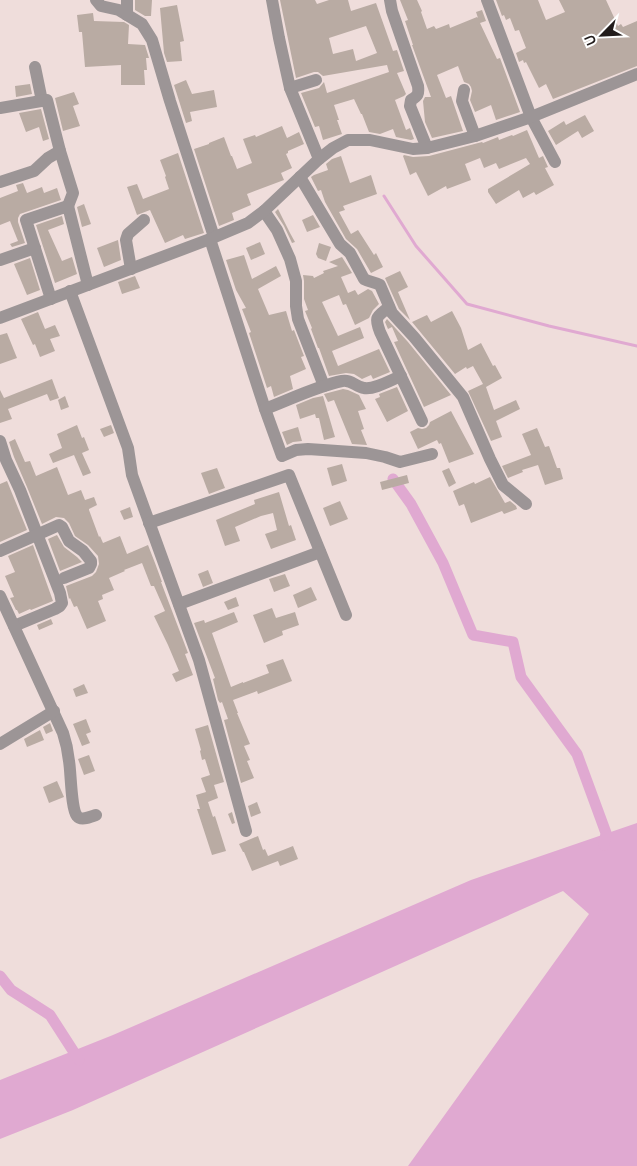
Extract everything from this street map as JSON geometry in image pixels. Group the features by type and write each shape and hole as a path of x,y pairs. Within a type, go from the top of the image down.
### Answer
{"street":[{"path":"96,0 102,6 119,10 142,24 152,40 265,409 289,475 346,615"},
{"path":"127,0 127,15"},
{"path":"272,0 290,88 319,159"},
{"path":"390,0 392,11 418,86 418,96 411,100 410,106 428,148"},
{"path":"487,0 531,117 555,162"},
{"path":"35,67 42,101"},
{"path":"1,316 131,269 248,223 264,211 332,148 348,140 370,140 413,149 428,148 476,136 531,117 637,74"},
{"path":"290,88 316,80"},
{"path":"464,90 462,101 476,136"},
{"path":"0,108 47,100 73,193 68,206 88,284"},
{"path":"0,182 34,171 48,158 60,151"},
{"path":"300,177 340,244 352,257 364,279 380,285 389,307 397,319 414,336 463,397 503,485 526,504"},
{"path":"50,299 26,220 68,206"},
{"path":"264,211 277,230 290,259 296,281 298,319 324,386"},
{"path":"131,269 126,240 128,234 144,220"},
{"path":"0,260 35,248"},
{"path":"70,291 128,448 132,475 199,660 246,831"},
{"path":"389,307 377,317 376,321 422,422"},
{"path":"265,409 324,386 346,381 365,389 401,376"},
{"path":"0,441 60,593 62,603 55,609 14,626"},
{"path":"282,456 296,450 308,449 366,453 400,462 432,454"},
{"path":"149,523 289,475"},
{"path":"0,551 59,525 69,541 83,551 92,564 88,568 64,578"},
{"path":"179,604 320,552"},
{"path":"0,596 63,733 68,748 72,801 76,816 83,818 96,815"},
{"path":"0,744 54,711"}],"shaded area":[{"path":"637,823 637,1166 408,1166 589,914 563,891 73,1110 0,1139 0,1080 113,1035 471,880"}],"building":[{"path":"135,0 152,0 151,16 145,16 135,10"},
{"path":"280,0 315,0 317,4 329,0 348,0 351,11 376,3 393,51 397,50 404,71 397,73 406,94 395,100 406,130 410,128 414,139 396,137 393,129 380,134 369,132 354,99 334,105 342,134 323,140 319,126 315,127 301,93 319,88 324,82 327,93 389,72 387,65 323,76 318,72 314,72 296,78","holes":["366,26 377,53 356,61 353,49 333,54 329,38"]},
{"path":"400,0 417,0 427,29 434,26 436,29 449,24 450,28 478,18 476,12 482,10 486,21 480,23 497,59 500,58 520,112 496,120 491,105 475,112 470,100 471,87 464,82 458,66 437,75 446,98 451,96 463,131 432,138 425,122 423,101 425,97 431,97 412,45 405,21 408,20"},
{"path":"496,0 538,0 546,20 565,12 559,0 606,0 618,26 621,24 623,27 637,21 637,66 553,99 546,84 539,88 526,62 524,63 523,60 519,62 516,53 526,48 519,30 515,31 510,18 506,20 504,15 502,16"},
{"path":"177,5 184,41 180,42 182,61 167,62 164,53 160,8"},
{"path":"93,13 94,21 124,22 129,25 128,44 145,45 149,58 146,58 147,70 144,70 145,85 121,85 121,65 85,67 82,32 79,32 77,15"},
{"path":"186,80 192,94 214,90 217,107 190,112 192,121 186,123 174,85"},
{"path":"30,84 32,94 16,97 15,86"},
{"path":"74,92 79,104 73,106 80,126 63,131 55,98"},
{"path":"41,109 49,139 43,141 39,127 26,132 19,113"},
{"path":"585,115 594,131 582,138 578,131 556,145 548,131 564,121 566,125"},
{"path":"282,126 287,138 299,132 304,144 288,151 286,154 292,168 281,173 284,180 247,194 251,205 232,213 234,220 219,226 194,149 224,137 237,169 252,163 243,139 255,135 256,137"},
{"path":"527,130 539,158 543,156 548,167 545,168 554,185 536,195 534,192 523,198 519,190 496,204 488,189 530,164 526,158 499,169 496,163 484,168 480,158 465,164 471,180 447,189 446,186 428,196 416,172 410,175 403,156 429,156 483,143 498,137 499,140"},
{"path":"178,153 204,233 185,239 183,235 165,243 150,210 137,215 127,187 137,184 143,199 169,189 160,160"},
{"path":"341,156 350,183 371,175 377,194 343,206 345,210 339,212 351,234 358,230 374,255 376,253 383,267 371,273 357,249 346,239 325,202 321,190 318,191 311,177 328,170 326,164 332,159"},
{"path":"23,183 27,193 42,187 44,193 57,188 61,200 20,214 18,222 25,243 12,247 10,244 18,241 10,221 0,225 0,198 18,191 16,185"},
{"path":"84,204 91,224 82,227 77,207"},
{"path":"278,209 295,242 292,243 275,212"},
{"path":"313,215 320,227 307,232 302,220"},
{"path":"62,216 64,224 48,230 62,261 72,257 77,274 55,283 36,225"},
{"path":"118,240 121,260 104,267 97,248"},
{"path":"260,242 265,254 251,260 246,248"},
{"path":"319,243 331,247 326,261 318,258 316,254"},
{"path":"244,255 252,279 276,266 281,276 258,289 269,315 286,311 292,331 294,330 304,356 301,357 306,369 290,376 293,389 274,397 271,386 267,388 249,333 251,332 242,309 246,308 236,290 226,260"},
{"path":"342,257 352,273 341,277 348,293 355,290 358,295 368,289 372,291 379,304 369,318 355,325 346,304 343,305 339,295 322,302 338,336 360,327 364,338 332,351 338,366 379,349 390,372 373,379 371,375 362,379 354,374 346,373 329,376 305,311 308,310 304,299 303,275 313,276 314,278 324,273 323,271 338,266 329,262"},
{"path":"30,258 40,290 27,295 14,264"},
{"path":"400,271 408,287 398,292 410,320 399,309 385,278"},
{"path":"135,276 140,288 122,294 118,282"},
{"path":"452,311 461,328 468,350 481,343 493,366 495,365 502,378 486,387 494,410 516,400 520,409 496,421 502,437 491,441 468,391 483,384 473,366 467,369 466,367 455,374 412,322 427,315 431,322"},
{"path":"38,312 45,329 55,325 60,336 50,339 55,351 40,357 21,319"},
{"path":"387,319 451,395 424,407 394,342 398,341 392,327 388,329 385,322"},
{"path":"7,333 17,358 0,364 0,335"},
{"path":"52,379 59,398 50,401 47,394 8,409 12,419 0,423 0,390 4,398"},
{"path":"397,387 408,411 387,422 375,399 380,397 379,394"},
{"path":"343,389 359,395 366,409 358,411 364,429 361,430 367,445 352,444 334,400 328,402 324,394"},
{"path":"65,396 69,407 61,410 58,400"},
{"path":"323,396 335,437 324,440 319,418 316,418 315,414 300,419 296,405"},
{"path":"451,411 474,454 449,463 441,443 439,444 437,440 418,449 410,432 418,428 426,428 430,422"},
{"path":"77,425 89,450 82,453 91,473 83,476 74,455 53,463 49,454 62,448 57,434"},
{"path":"111,425 114,433 104,437 100,429"},
{"path":"298,427 302,441 287,445 282,432"},
{"path":"537,428 545,447 549,446 557,468 560,468 563,479 545,485 538,465 522,470 523,472 508,478 502,466 531,455 522,434"},
{"path":"15,439 25,462 30,461 36,476 57,467 68,495 81,490 85,500 94,497 97,505 89,510 103,543 120,536 127,554 148,545 188,653 185,654 193,675 176,682 172,674 179,671 154,616 165,611 154,586 151,586 142,563 109,578 114,590 102,595 103,599 98,601 106,621 87,629 77,606 74,607 69,599 66,586 92,576 99,564 98,556 88,545 75,536 69,523 64,518 56,517 42,524 9,442"},
{"path":"342,464 347,481 332,486 327,468"},
{"path":"217,468 225,488 209,494 201,473"},
{"path":"449,468 456,483 449,487 442,471"},
{"path":"407,475 409,483 382,490 380,482"},
{"path":"490,477 505,503 510,501 517,509 504,514 502,511 471,523 464,504 459,506 453,491"},
{"path":"7,481 27,530 0,542 0,484"},
{"path":"279,492 289,526 291,525 296,540 271,549 265,534 277,530 273,513 235,527 240,541 225,546 216,520 255,504 254,500"},
{"path":"340,501 348,519 330,526 323,508"},
{"path":"130,507 133,517 124,520 120,511"},
{"path":"57,535 64,547 82,562 60,571 48,539"},
{"path":"33,545 53,601 19,614 10,598 14,597 5,576 15,572 8,556"},
{"path":"208,570 213,583 203,587 198,574"},
{"path":"285,574 290,586 274,592 269,579"},
{"path":"311,587 317,600 298,608 293,595"},
{"path":"236,597 239,606 228,610 224,602"},
{"path":"272,608 276,618 295,612 299,625 282,631 283,635 264,643 253,615"},
{"path":"234,612 238,622 212,633 231,687 269,673 266,665 283,659 292,681 258,694 257,691 233,700 250,744 244,746 250,760 247,761 254,778 241,783 224,720 228,719 222,702 220,703 218,700 213,679 215,678 194,623 204,620 205,623"},
{"path":"51,619 53,624 39,630 37,625"},
{"path":"84,684 88,693 76,697 73,689"},
{"path":"86,719 91,732 86,734 90,743 82,746 73,724"},
{"path":"50,723 53,731 46,734 43,727"},
{"path":"208,725 224,782 214,785 218,798 208,802 213,817 215,816 226,851 212,855 197,809 200,809 196,795 206,792 201,778 210,775 205,759 202,760 195,729"},
{"path":"40,730 44,740 27,747 24,739"},
{"path":"89,755 95,771 84,775 78,759"},
{"path":"57,781 64,797 49,803 43,787"},
{"path":"257,802 261,813 251,817 248,806"},
{"path":"232,812 235,823 232,824 228,814"},
{"path":"258,836 263,850 265,849 268,856 293,846 298,859 280,866 278,861 252,871 239,844"}],"waterway":[{"path":"384,196 416,246 467,304 549,326 637,346"},
{"path":"393,479 411,504 443,563 473,635 513,642 521,677 577,754 606,833 604,845"},
{"path":"0,976 11,990 50,1015 79,1060"}]}
